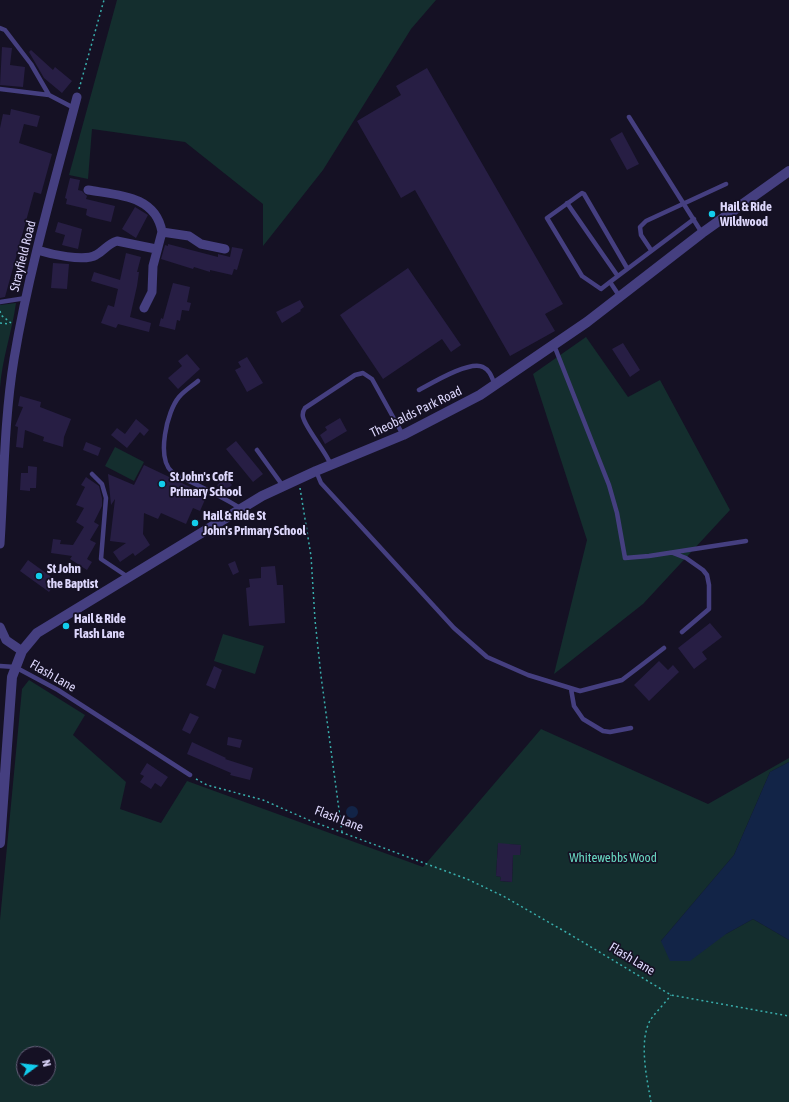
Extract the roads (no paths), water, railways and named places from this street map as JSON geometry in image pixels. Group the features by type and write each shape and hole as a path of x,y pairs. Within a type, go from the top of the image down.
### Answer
{"street":[{"name":"Strayfield Road","path":"0,544 7,408 14,360 37,250 77,97"},
{"name":"Theobalds Park Road","path":"0,843 10,689 15,667 22,651 31,639 44,628 240,508 298,479 402,435 480,395 554,345 620,297 702,233 789,172"},
{"path":"88,190 136,200 156,212 159,218 162,232 156,249 152,292 144,308"},
{"path":"162,232 189,236 201,244 225,249"},
{"path":"37,250 51,254 90,258 99,254 110,243 117,241 156,249"},
{"path":"0,627 6,640 22,651"}],"lane":[{"path":"0,28 5,30 31,64 49,95"},
{"path":"0,89 49,95 74,108"},
{"path":"630,117 702,233"},
{"path":"651,250 641,235 640,227 646,221 683,202 726,184"},
{"path":"627,268 584,194 582,193 547,218 582,276 601,289 617,275 627,268 651,250 694,219"},
{"path":"567,203 617,275"},
{"path":"610,282 620,297"},
{"path":"0,302 26,298"},
{"path":"554,345 609,485 617,513 626,558 746,541"},
{"path":"419,390 473,365 483,366 490,373 495,385"},
{"path":"331,465 326,453 304,419 303,412 305,408 356,375 363,373 372,380 402,435"},
{"path":"198,381 179,396 172,408 164,443 166,462 172,472 227,499 240,508"},
{"path":"256,450 283,486"},
{"path":"316,471 321,483 454,628 487,657 528,675 580,691 622,680 664,648"},
{"path":"92,474 102,484 106,498 100,559 128,577"},
{"path":"671,552 686,558 699,567 703,570 709,580 709,609 682,632"},
{"name":"Flash Lane","path":"0,666 15,667 58,690 190,775"},
{"path":"571,689 574,706 583,719 603,731 610,732 632,728"}],"water":[{"path":"789,762 789,940 753,919 726,934 690,961 670,961 661,941 734,855 770,772"},
{"path":"352,806 356,808 358,812 356,816 352,818 348,816 346,812 348,808"}],"place":[{"name":"Hail & Ride Wildwood","path":"712,214"},
{"name":"St John's CofE Primary School","path":"162,484"},
{"name":"Hail & Ride St John's Primary School","path":"195,523"},
{"name":"St John the Baptist","path":"39,576"},
{"name":"Hail & Ride Flash Lane","path":"66,626"}],"park label":[{"name":"Whitewebbs Wood","path":"613,858"}]}
